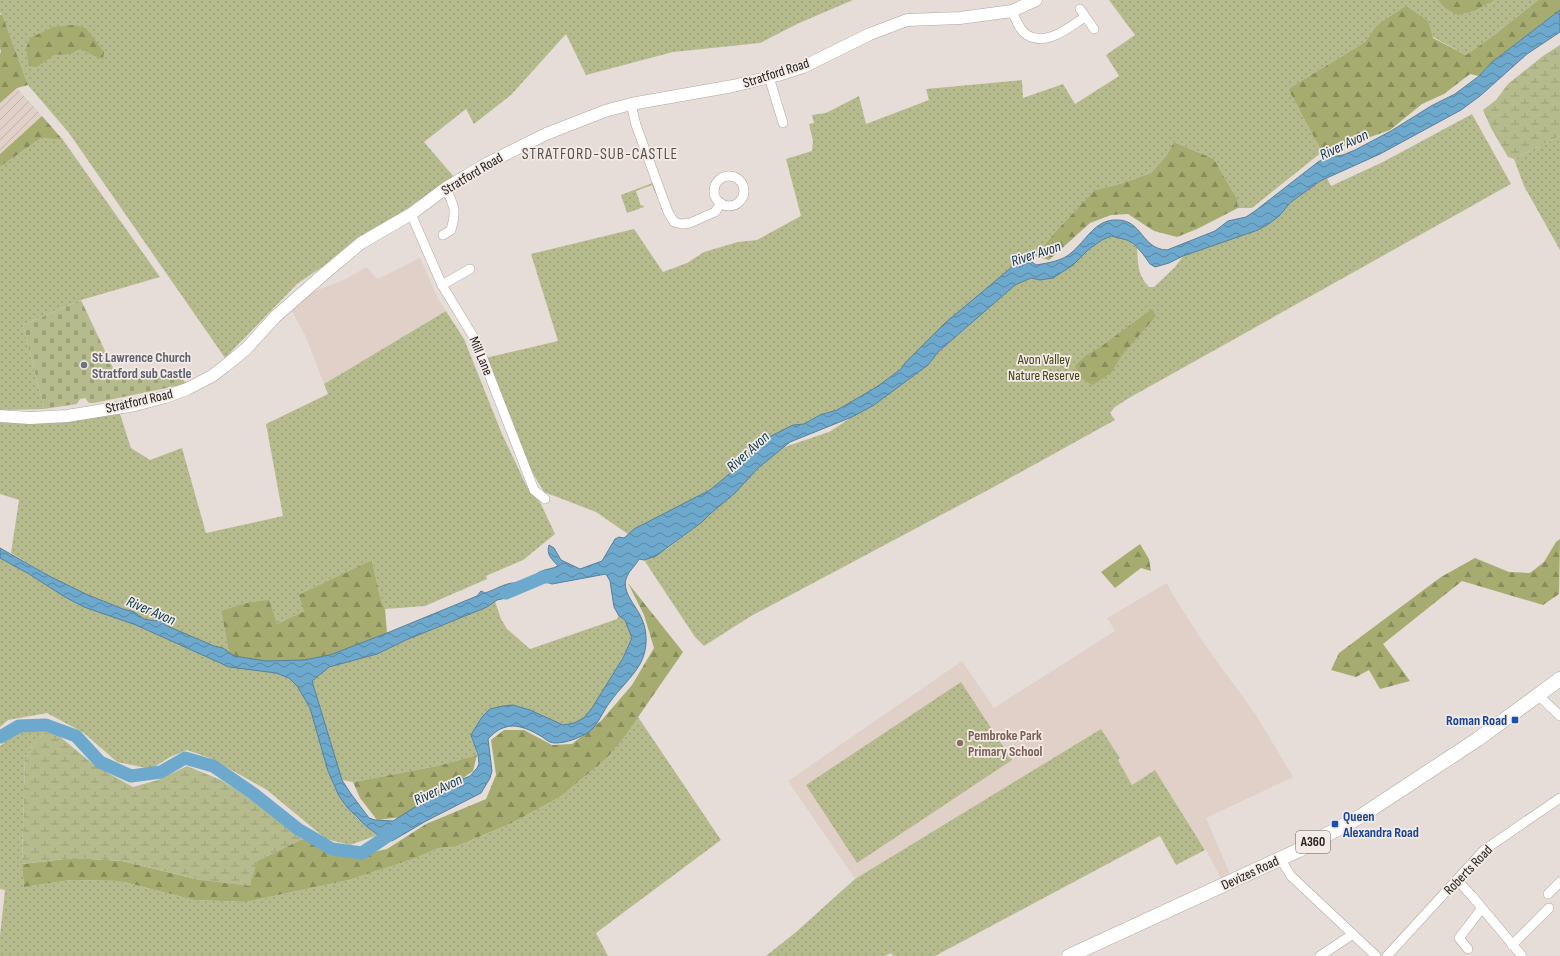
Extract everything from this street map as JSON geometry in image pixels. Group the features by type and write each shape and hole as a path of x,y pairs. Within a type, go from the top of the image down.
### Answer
{"main road":[{"name":"Devizes Road","path":"1069,956 1280,858 1317,840 1374,808 1478,739 1560,679"}],"street":[{"name":"Stratford Road","path":"0,416 30,418 67,416 135,405 187,389 212,376 246,349 281,312 361,243 411,214 446,188 488,163 546,134 605,111 632,104 769,78 803,67 870,34 906,20 960,18 1012,11 1036,0"},
{"path":"1012,11 1019,26 1026,35 1040,39 1057,35 1083,13 1094,29"},
{"path":"769,78 783,124"},
{"path":"632,104 636,125 668,212 674,222 682,224 690,223 715,212 721,203"},
{"path":"443,235 451,230 455,216 455,209 446,188"},
{"name":"Mill Lane","path":"411,214 442,285 476,341 534,490 539,496 545,499"},
{"path":"442,285 470,268"},
{"path":"1538,695 1560,716"},
{"name":"Roberts Road","path":"1387,956 1484,850 1560,798"},
{"path":"1280,858 1291,876 1376,956"},
{"path":"1457,880 1522,956"},
{"path":"1550,889 1560,882"},
{"path":"1468,949 1459,938 1482,908"},
{"path":"1512,945 1549,908"},
{"path":"1320,956 1353,934"}],"shaded area":[{"path":"17,88 42,116 0,154 0,103"},
{"path":"420,258 438,299 446,311 324,384 306,337 292,311 310,293 346,279 366,267 378,279"},
{"name":"Pembroke Park Primary School","path":"1167,583 1205,645 1256,715 1293,777 1206,818 1233,881 1225,885 1207,852 1155,770 1132,785 1118,760 1120,758 1101,729 855,879 788,781 962,661 994,708 1115,631 1107,618"}],"green space":[{"path":"0,0 853,0 797,24 760,43 673,52 586,75 566,34 511,95 474,124 466,109 424,142 454,177 297,284 225,358 69,133 28,85 2,14 0,13"},
{"path":"1109,0 1538,0 1493,36 1466,55 1433,37 1376,26 1365,42 1288,89 1322,152 1252,208 1238,208 1237,199 1214,159 1174,142 1166,156 1151,173 1123,183 1095,190 1055,232 1035,256 1013,266 945,323 905,363 901,369 878,386 837,410 820,415 804,424 793,425 767,439 710,490 634,529 628,534 596,512 544,492 531,470 485,358 558,341 531,254 634,229 663,272 687,263 704,252 738,242 757,240 801,216 786,159 812,151 813,141 809,124 814,123 812,115 826,113 859,96 866,124 929,100 926,89 1022,80 1023,98 1063,84 1075,104 1119,76 1106,55 1135,35"},
{"path":"1438,0 1494,0 1476,10 1458,15 1445,8"},
{"path":"1538,0 1560,0 1560,10 1492,62 1479,76 1470,74 1444,94 1422,104 1390,130 1322,152 1288,89 1365,42 1376,26 1406,6 1428,21 1433,38 1466,55 1493,36"},
{"path":"2,14 28,85 17,88 0,103 0,15"},
{"path":"74,25 86,28 104,52 103,59 80,49 70,54 54,55 37,67 29,66 26,48 30,38 53,27"},
{"path":"1560,45 1560,136 1514,159 1508,157 1491,128 1483,110 1496,100 1508,84 1543,56"},
{"name":"Avon Valley Nature Reserve","path":"1472,114 1511,184 1129,398 1115,407 1110,413 1115,420 990,489 751,616 704,646 695,637 644,560 667,549 702,522 735,493 758,468 782,448 829,432 874,405 928,365 938,352 1015,285 1031,278 1040,280 1073,265 1089,249 1111,236 1127,240 1137,247 1138,263 1142,278 1149,287 1154,287 1175,267 1183,256 1258,230 1279,216 1291,202 1320,181 1327,178 1331,186 1383,162"},
{"path":"42,116 63,140 41,138 0,167 0,154"},
{"path":"1560,136 1560,250 1524,186 1514,159"},
{"path":"41,138 63,140 160,277 81,300 23,325 44,409 0,410 0,167"},
{"path":"1174,142 1214,159 1237,199 1238,208 1197,229 1177,237 1154,231 1128,214 1111,215 1090,223 1049,260 1035,256 1055,232 1095,190 1123,183 1151,173 1166,156"},
{"path":"655,182 659,194 655,193 652,185 636,191 641,206 643,205 644,207 627,213 621,195"},
{"path":"81,300 114,370 180,374 186,384 94,403 89,403 85,398 80,399 77,404 44,409 23,325"},
{"path":"1152,309 1156,316 1122,355 1111,373 1093,385 1080,378 1075,366 1085,356 1099,348"},
{"path":"446,311 464,339 502,434 527,487 540,502 555,534 523,560 486,576 487,579 425,606 385,609 380,597 372,560 304,611 277,624 221,611 229,653 223,648 214,646 155,621 144,619 134,613 88,595 49,576 11,553 19,500 0,494 0,419 55,420 120,414 131,448 150,460 182,448 206,533 283,516 266,424 328,394 324,384"},
{"path":"1560,539 1559,594 1543,605 1462,581 1383,644 1410,681 1380,689 1369,670 1356,677 1331,670 1339,653 1441,577 1475,558 1509,572 1530,573 1544,562 1556,542"},
{"path":"1140,544 1149,559 1151,571 1141,568 1115,588 1101,572"},
{"path":"0,558 84,607 136,625 229,667 276,673 289,678 298,687 310,708 328,771 339,796 356,817 378,835 350,845 326,839 267,790 210,758 187,750 170,757 151,769 117,762 84,733 47,713 8,720 0,727"},
{"path":"372,560 380,597 385,609 387,633 330,655 304,660 266,661 234,656 229,653 221,611 247,603 269,600 277,624 304,611 299,595"},
{"path":"628,583 683,652 625,736 606,759 560,797 512,823 455,847 439,848 413,859 349,880 246,902 194,900 120,881 71,880 24,887 22,864 74,858 122,861 200,880 257,861 302,839 350,857 387,849 426,824 486,799 496,775 491,740 504,730 524,730 552,745 572,744 601,721 632,685 654,648 644,615"},
{"path":"495,601 501,619 507,629 530,649 617,619 619,616 625,620 632,638 610,681 589,713 577,722 560,725 530,710 471,735 477,755 437,766 353,782 342,780 312,681 329,667 377,654 406,640 487,607"},
{"path":"961,682 1012,760 857,863 806,785"},
{"path":"638,717 721,840 596,933 608,956 0,956 0,936 5,890 0,889 0,746 23,729 45,732 25,757 22,864 24,887 71,880 120,881 194,900 246,902 349,880 413,859 439,848 455,847 512,823 560,797 606,759"},
{"path":"1101,729 1120,758 1118,760 1132,785 1155,770 1205,850 1176,865 1160,836 935,956 893,956 891,953 885,956 766,956 796,932 855,879"},
{"path":"45,732 58,735 94,765 133,787 158,780 187,766 221,780 260,805 302,839 257,861 250,886 200,880 122,861 74,858 22,864 25,757"},
{"path":"477,755 473,771 439,795 403,817 377,820 360,798 353,782 437,766"}],"water":[{"path":"1560,10 1560,32 1527,54 1480,96 1461,110 1380,154 1320,181 1291,202 1279,216 1258,230 1155,267 1150,264 1134,244 1127,240 1111,236 1102,240 1089,249 1073,265 1053,278 1040,280 1031,278 1015,285 938,352 928,365 874,405 852,417 790,442 758,468 735,493 702,522 656,556 644,560 639,559 629,573 625,584 626,589 645,628 645,653 637,669 607,706 598,722 592,729 573,740 553,743 525,728 512,726 500,729 488,739 492,771 490,778 481,793 426,821 392,841 378,835 366,826 347,807 339,796 328,771 310,708 298,687 289,678 276,673 229,667 136,625 84,607 0,558 0,548 49,576 88,595 134,612 144,619 155,621 162,619 165,625 214,646 223,648 234,656 266,661 304,660 330,655 477,596 481,591 485,593 507,584 520,583 522,587 506,598 497,600 487,607 406,640 377,654 329,667 312,681 342,780 369,818 375,820 393,821 453,783 470,776 477,768 479,764 478,755 471,735 482,717 490,709 513,705 530,710 563,725 574,723 584,718 592,708 623,658 632,638 625,620 619,616 614,607 610,581 606,574 552,584 541,580 533,584 531,577 540,572 558,566 548,552 549,545 554,548 561,560 580,569 602,561 615,539 619,537 624,538 634,529 710,490 734,470 767,438 793,425 804,424 820,415 837,410 878,386 901,369 905,363 945,323 1013,266 1028,259 1036,265 1063,258 1071,253 1097,227 1109,221 1126,221 1137,229 1152,245 1167,250 1215,231 1228,221 1246,217 1318,162 1325,158 1343,155 1355,150 1391,131 1431,106 1455,94 1479,76 1492,62"}],"waterway":[{"name":"River Avon","path":"506,593 544,577 549,577"},
{"name":"River Avon","path":"0,737 19,726 46,725 76,736 100,762 131,776 161,772 185,758 213,766 254,794 298,829 332,849 362,853 398,829"}],"place":[{"name":"St Lawrence Church Stratford sub Castle","path":"84,365"},
{"name":"Roman Road","path":"1515,720"},
{"name":"Pembroke Park Primary School","path":"960,743"},
{"name":"Queen Alexandra Road","path":"1335,824"}],"district":[{"name":"STRATFORD-SUB-CASTLE","path":"600,154"}]}
